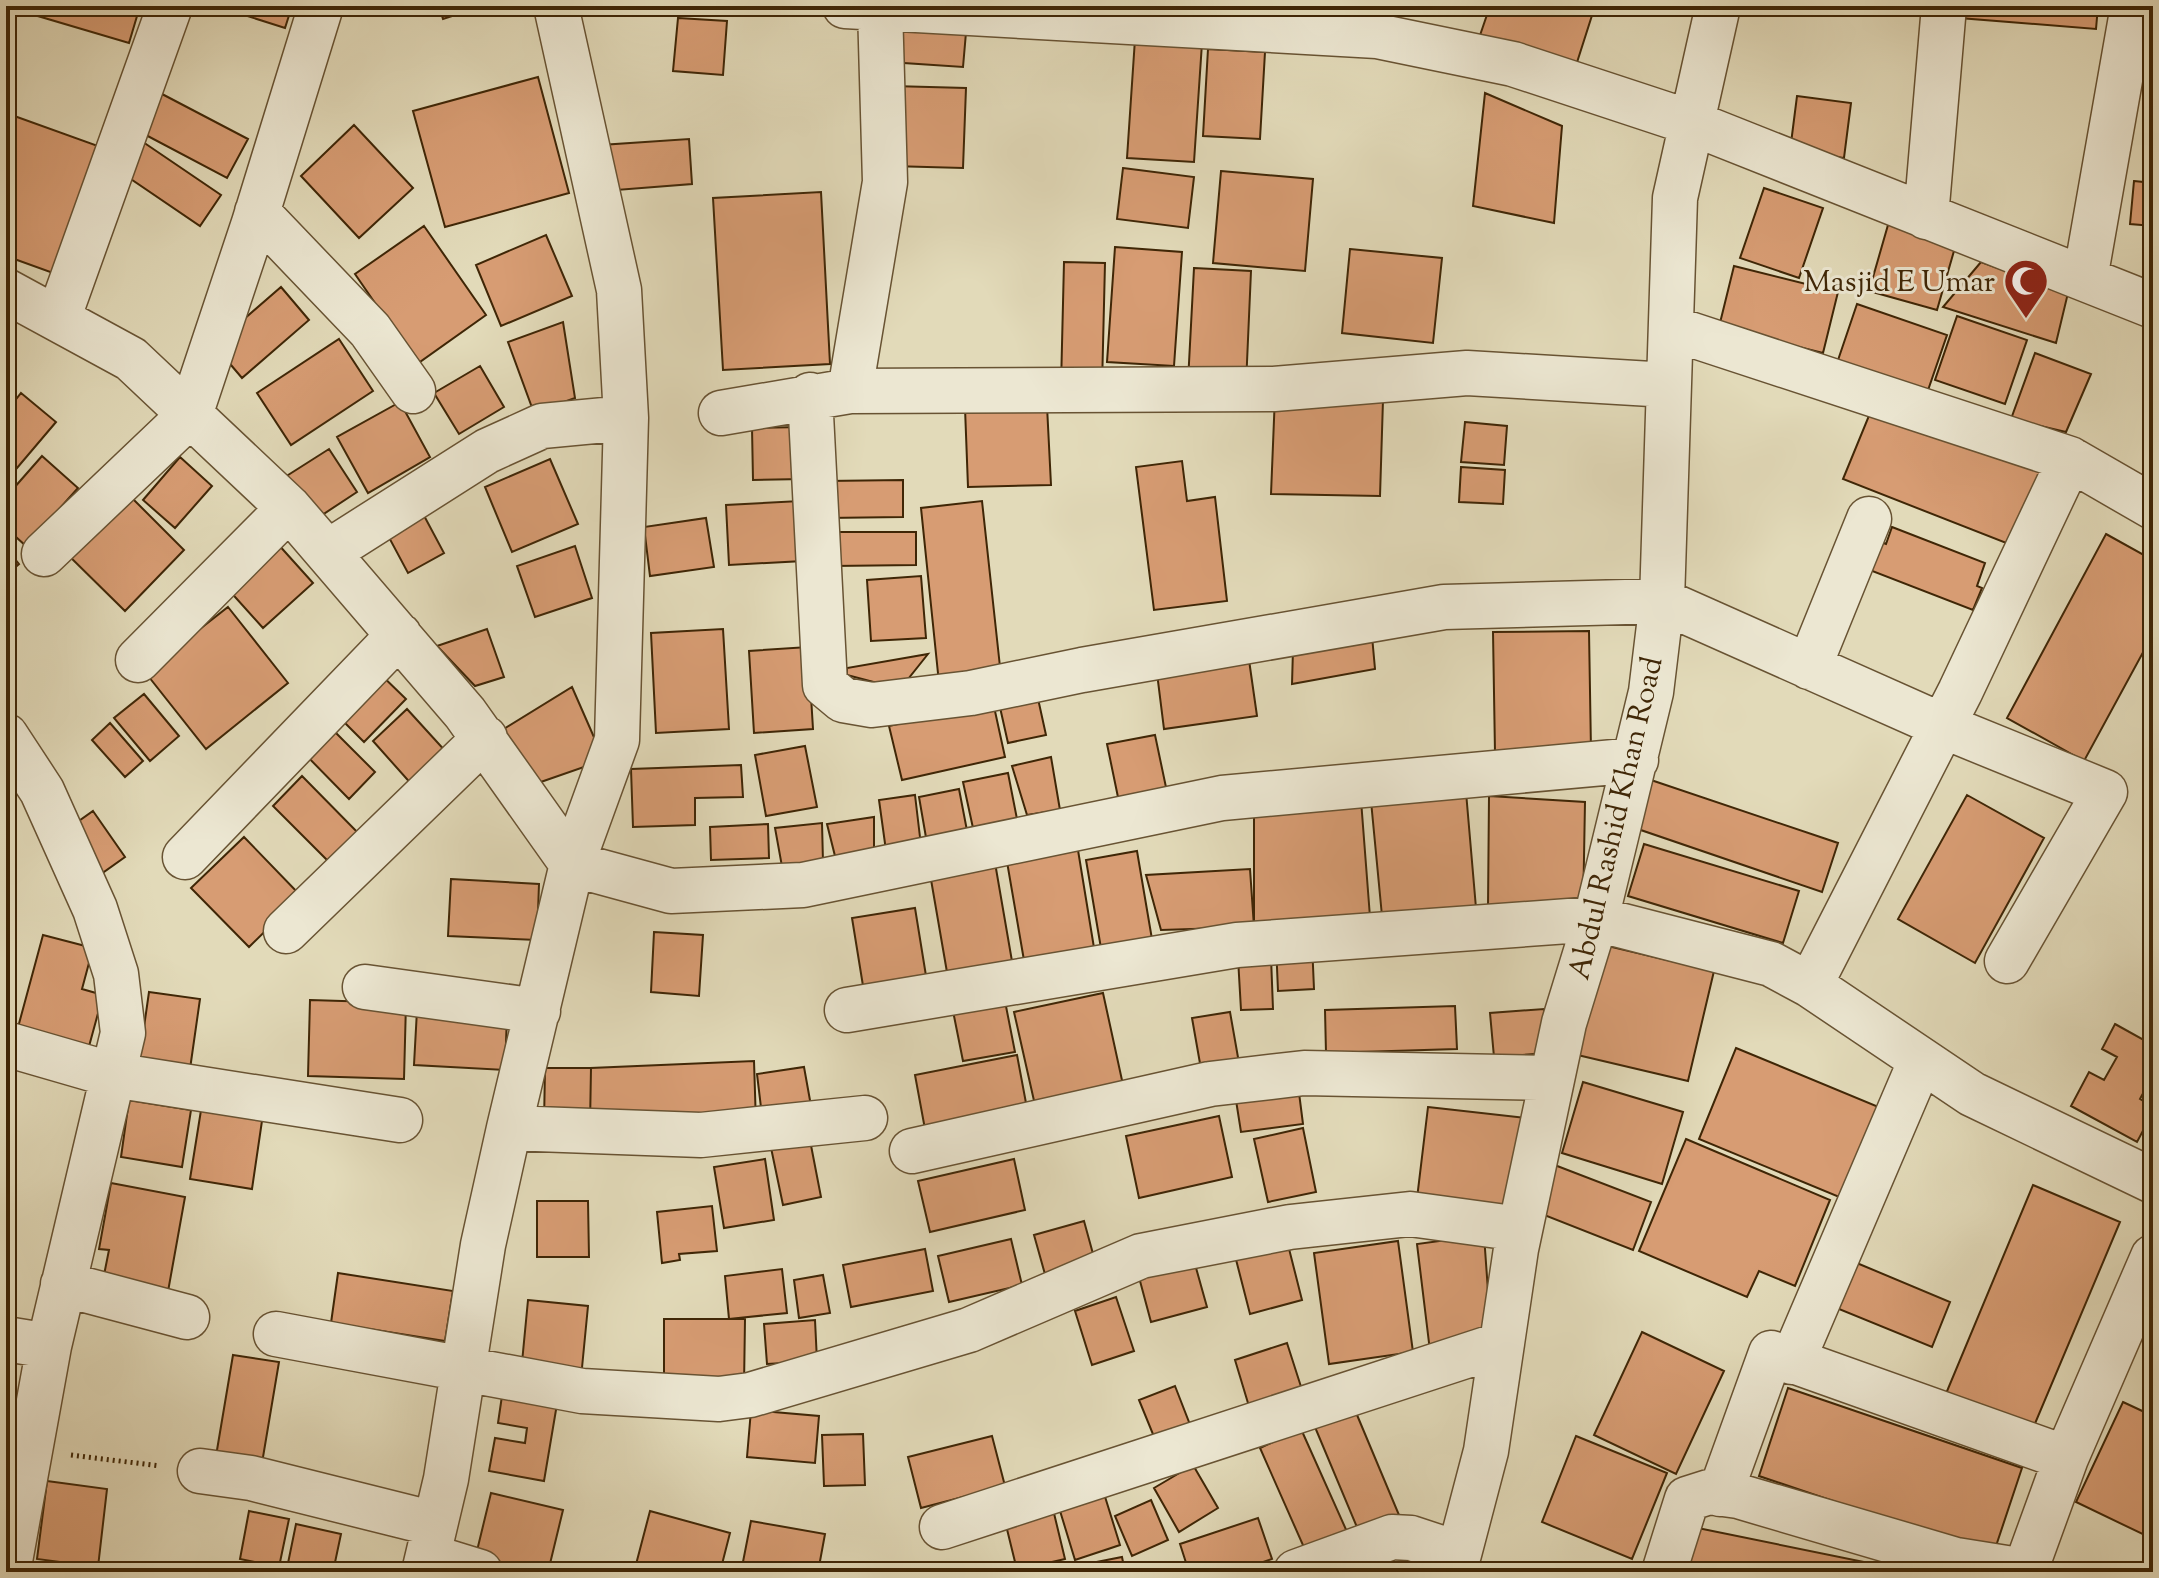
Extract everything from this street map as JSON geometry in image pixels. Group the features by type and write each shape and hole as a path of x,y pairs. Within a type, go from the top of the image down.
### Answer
{"street":[{"path":"58,319 170,6"},
{"path":"44,554 190,415 321,6"},
{"path":"429,1551 483,1245 509,1128 572,864 617,740 626,418 619,290 556,6"},
{"name":"Abdul Rashid Khan Road","path":"1453,1563 1486,1451 1520,1229 1564,1023 1596,919 1651,692 1662,601 1675,198 1718,6"},
{"path":"1926,217 1944,6"},
{"path":"2085,279 2133,6"},
{"path":"2007,961 2105,792 1943,726 1662,601 1444,607 1082,670 971,693 872,705 843,700 825,685 830,393 885,182 862,7 1377,36 1513,64 1692,123 2153,306"},
{"path":"257,212 370,330 413,391"},
{"path":"6,291 131,359 289,508 485,738 572,864 671,891 803,885 1222,798 1636,760"},
{"path":"1671,328 2070,459 2153,507"},
{"path":"721,413 830,393 1274,389 1467,373 1668,385"},
{"path":"328,552 487,451 528,432 542,426 626,418"},
{"path":"1810,985 1943,726 2070,459"},
{"path":"138,660 289,508"},
{"path":"1809,667 1869,519"},
{"path":"185,857 399,635"},
{"path":"6,736 42,791 95,909 116,974 123,1033 49,1346 8,1572"},
{"path":"286,931 485,738"},
{"path":"847,1010 1237,945 1596,919 1771,964 1810,985 1972,1094 2153,1181"},
{"path":"365,987 538,1011"},
{"path":"6,1044 113,1075 400,1120"},
{"path":"1792,1362 1921,1060"},
{"path":"912,1151 1210,1084 1273,1076 1304,1073 1552,1078"},
{"path":"509,1128 701,1135 865,1118"},
{"path":"276,1334 582,1391 719,1399 750,1395 969,1330 1141,1256 1290,1227 1410,1214 1520,1229"},
{"path":"1664,1572 1687,1499 1709,1492 1954,1566 2029,1571 2066,1458 2153,1257"},
{"path":"63,1284 187,1317"},
{"path":"6,1339 49,1346"},
{"path":"942,1527 1502,1344"},
{"path":"1720,1494 1771,1353 2066,1458"},
{"path":"200,1471 251,1478 480,1572"},
{"path":"1296,1572 1392,1537 1411,1538 1453,1563"}],"path":[{"path":"30,1450 200,1471"}],"building":[{"path":"34,6 140,6 129,43 31,14"},
{"path":"216,6 292,6 285,28"},
{"path":"439,6 483,6 443,19"},
{"path":"1341,6 1386,6 1380,28 1338,18"},
{"path":"1490,6 1595,6 1572,78 1476,47"},
{"path":"1947,6 2098,6 2096,29 1947,17"},
{"path":"893,14 967,21 963,67 889,62"},
{"path":"678,18 727,21 723,75 673,71"},
{"path":"1135,39 1202,43 1194,162 1127,158"},
{"path":"1208,49 1265,52 1260,139 1203,136"},
{"path":"538,77 569,193 445,227 413,111"},
{"path":"892,86 966,88 963,168 891,166"},
{"path":"1485,93 1562,126 1554,223 1473,206"},
{"path":"162,94 248,139 227,178 142,133"},
{"path":"1797,96 1851,103 1844,158 1790,151"},
{"path":"6,113 98,146 53,273 6,256"},
{"path":"354,125 413,188 359,238 301,176"},
{"path":"689,139 692,184 604,191 601,145"},
{"path":"143,142 221,195 200,226 122,173"},
{"path":"1123,168 1194,177 1188,228 1117,219"},
{"path":"1221,171 1313,179 1305,271 1213,263"},
{"path":"2134,181 2153,183 2153,226 2130,224"},
{"path":"1764,188 1823,208 1799,278 1740,258"},
{"path":"821,192 830,364 723,370 713,198"},
{"path":"1890,218 1958,237 1937,310 1869,291"},
{"path":"424,226 486,315 417,364 355,274"},
{"path":"546,235 572,296 501,326 476,265"},
{"path":"1115,247 1182,252 1174,366 1107,362"},
{"path":"1350,249 1442,258 1433,343 1342,333"},
{"path":"1064,262 1105,263 1102,387 1061,386"},
{"path":"1981,262 2068,293 2056,343 1943,307"},
{"path":"1734,266 1838,292 1823,353 1719,327"},
{"path":"1194,268 1251,271 1246,385 1188,382"},
{"path":"281,287 309,320 242,378 214,345"},
{"path":"1857,304 1947,335 1926,396 1836,366"},
{"path":"1957,316 2027,340 2005,404 1935,380"},
{"path":"563,322 575,398 534,413 508,342"},
{"path":"339,339 373,391 291,445 257,393"},
{"path":"2035,353 2091,374 2066,432 2011,419"},
{"path":"480,366 504,407 459,434 434,393"},
{"path":"21,393 56,422 6,481 6,412"},
{"path":"1275,395 1383,400 1380,496 1271,494"},
{"path":"1875,401 2049,470 2019,548 1843,479"},
{"path":"400,402 430,457 368,493 337,437"},
{"path":"1047,406 1051,485 968,487 965,408"},
{"path":"1465,422 1507,426 1504,465 1461,462"},
{"path":"802,427 803,479 753,480 752,428"},
{"path":"329,449 357,492 313,521 285,477"},
{"path":"42,456 78,488 26,546 6,528 6,497"},
{"path":"180,457 212,486 175,528 143,500"},
{"path":"550,459 578,524 512,552 485,487"},
{"path":"1182,461 1187,501 1215,497 1227,601 1154,610 1136,467"},
{"path":"1461,467 1505,470 1503,504 1459,502"},
{"path":"903,480 903,517 826,518 826,481"},
{"path":"123,489 184,550 125,611 63,550"},
{"path":"800,501 803,561 729,565 726,505"},
{"path":"982,501 1001,676 939,683 921,508"},
{"path":"421,510 444,553 408,573 385,530"},
{"path":"706,518 714,567 650,576 644,527"},
{"path":"1892,527 1985,563 1977,586 1982,588 1973,610 1867,569 1878,541 1886,544"},
{"path":"833,532 916,532 916,565 833,566"},
{"path":"2106,534 2153,560 2153,634 2084,761 2007,718"},
{"path":"277,543 313,583 263,628 227,588"},
{"path":"575,546 592,598 535,617 517,566"},
{"path":"6,548 19,564 6,575"},
{"path":"921,576 926,638 871,641 867,580"},
{"path":"228,607 288,683 206,749 145,672"},
{"path":"487,629 504,677 475,686 437,646"},
{"path":"723,629 729,729 656,733 651,633"},
{"path":"1589,631 1591,751 1495,753 1493,632"},
{"path":"1372,636 1375,669 1292,684 1293,649"},
{"path":"808,647 813,729 754,733 749,651"},
{"path":"928,654 900,689 847,675 847,668"},
{"path":"1249,660 1257,716 1164,729 1157,673"},
{"path":"372,666 406,699 364,742 330,708"},
{"path":"1035,685 1046,735 1008,743 997,694"},
{"path":"572,687 604,760 535,784 494,735"},
{"path":"144,694 179,736 150,761 114,718"},
{"path":"993,702 1005,757 902,780 889,726"},
{"path":"407,709 448,754 414,787 373,741"},
{"path":"323,720 375,772 349,799 298,747"},
{"path":"110,723 143,761 125,777 92,740"},
{"path":"1155,735 1167,792 1119,802 1107,744"},
{"path":"805,746 817,807 766,816 755,755"},
{"path":"1051,757 1060,810 1027,815 1012,766"},
{"path":"741,765 743,797 695,798 695,825 633,827 631,769"},
{"path":"1008,773 1017,819 973,828 963,782"},
{"path":"302,776 368,843 339,872 273,806"},
{"path":"1648,779 1838,843 1822,892 1632,827"},
{"path":"959,789 969,841 928,849 919,797"},
{"path":"1466,792 1476,908 1382,916 1371,801"},
{"path":"915,795 922,854 887,858 879,800"},
{"path":"1967,795 2044,838 1975,963 1898,919"},
{"path":"1489,796 1585,802 1583,913 1488,907"},
{"path":"1361,800 1370,917 1254,927 1254,810"},
{"path":"93,811 125,857 101,874 69,828"},
{"path":"874,817 874,856 837,864 827,824"},
{"path":"822,823 823,862 783,872 775,828"},
{"path":"768,824 769,858 711,860 710,827"},
{"path":"244,837 301,896 249,947 191,888"},
{"path":"1077,844 1096,960 1026,972 1006,856"},
{"path":"1644,844 1799,891 1783,943 1628,896"},
{"path":"1137,851 1154,951 1103,960 1086,860"},
{"path":"994,857 1013,967 948,978 929,868"},
{"path":"1250,869 1254,927 1161,930 1146,875"},
{"path":"451,879 539,884 537,940 448,936"},
{"path":"915,908 927,982 864,992 852,918"},
{"path":"654,932 703,935 699,996 651,992"},
{"path":"43,935 93,948 82,989 103,995 88,1050 17,1031"},
{"path":"1312,943 1314,989 1278,991 1276,944"},
{"path":"1595,943 1714,971 1688,1081 1569,1053"},
{"path":"1271,957 1273,1009 1241,1010 1238,958"},
{"path":"1003,991 1015,1052 963,1061 951,1001"},
{"path":"149,992 200,999 189,1076 138,1069"},
{"path":"1103,993 1125,1094 1037,1114 1014,1012"},
{"path":"310,1000 406,1003 404,1079 308,1076"},
{"path":"1455,1006 1457,1049 1326,1053 1325,1010"},
{"path":"1544,1009 1548,1053 1494,1057 1490,1013"},
{"path":"417,1010 507,1015 505,1070 414,1065"},
{"path":"1230,1012 1239,1063 1201,1069 1192,1018"},
{"path":"2115,1024 2153,1045 2153,1075 2140,1099 2153,1107 2153,1112 2137,1142 2071,1106 2089,1072 2104,1080 2117,1057 2102,1049"},
{"path":"1736,1048 1881,1108 1844,1199 1699,1139"},
{"path":"1017,1055 1029,1119 927,1140 915,1075"},
{"path":"754,1061 756,1124 590,1125 591,1068"},
{"path":"804,1067 813,1117 763,1124 757,1074"},
{"path":"545,1068 591,1068 590,1125 544,1124"},
{"path":"1583,1082 1683,1112 1662,1184 1562,1153"},
{"path":"1298,1085 1303,1124 1241,1132 1235,1094"},
{"path":"129,1100 191,1110 182,1167 121,1157"},
{"path":"202,1104 263,1114 252,1189 190,1179"},
{"path":"1428,1107 1527,1118 1515,1219 1416,1207"},
{"path":"1219,1116 1232,1177 1139,1198 1126,1136"},
{"path":"1303,1128 1316,1192 1268,1202 1254,1139"},
{"path":"809,1135 821,1197 783,1205 770,1143"},
{"path":"1686,1139 1830,1200 1795,1286 1759,1271 1747,1297 1639,1251"},
{"path":"765,1159 774,1220 724,1228 714,1167"},
{"path":"1014,1159 1025,1210 930,1232 918,1181"},
{"path":"1552,1164 1651,1202 1633,1250 1534,1211"},
{"path":"111,1183 185,1197 167,1297 102,1285 109,1250 99,1249"},
{"path":"2033,1185 2120,1222 2031,1433 1945,1396"},
{"path":"537,1201 588,1201 589,1257 537,1257"},
{"path":"712,1206 717,1251 679,1254 680,1260 662,1263 657,1212"},
{"path":"1084,1221 1098,1272 1048,1285 1034,1235"},
{"path":"1285,1233 1302,1300 1250,1314 1232,1244"},
{"path":"1484,1235 1491,1333 1430,1351 1417,1244"},
{"path":"1011,1239 1022,1285 949,1302 938,1256"},
{"path":"1398,1241 1413,1352 1329,1364 1314,1253"},
{"path":"925,1249 933,1291 851,1307 843,1265"},
{"path":"1191,1250 1207,1307 1151,1322 1136,1266"},
{"path":"1852,1261 1950,1302 1932,1347 1834,1307"},
{"path":"782,1269 787,1313 729,1319 725,1276"},
{"path":"338,1273 453,1291 445,1341 331,1323"},
{"path":"823,1275 830,1313 799,1318 794,1280"},
{"path":"1116,1297 1134,1351 1092,1365 1075,1311"},
{"path":"528,1300 588,1306 581,1378 521,1373"},
{"path":"664,1319 745,1319 744,1386 664,1386"},
{"path":"815,1320 817,1361 767,1364 764,1324"},
{"path":"1642,1332 1724,1371 1676,1474 1594,1435"},
{"path":"1287,1343 1304,1396 1251,1413 1235,1360"},
{"path":"233,1355 279,1362 261,1469 215,1462"},
{"path":"1175,1386 1194,1435 1159,1449 1139,1400"},
{"path":"1788,1388 2022,1468 1993,1555 1759,1476"},
{"path":"503,1389 558,1398 544,1481 489,1471 495,1438 525,1443 527,1428 498,1423"},
{"path":"2123,1402 2153,1416 2153,1539 2076,1502"},
{"path":"1352,1403 1399,1515 1359,1532 1312,1420"},
{"path":"751,1410 819,1416 815,1463 747,1457"},
{"path":"1301,1429 1348,1534 1306,1552 1260,1448"},
{"path":"863,1434 865,1485 824,1486 822,1435"},
{"path":"992,1436 1005,1486 921,1508 908,1457"},
{"path":"1576,1436 1667,1473 1632,1559 1542,1522"},
{"path":"1193,1465 1218,1508 1179,1532 1154,1488"},
{"path":"47,1481 107,1489 98,1567 37,1559"},
{"path":"1102,1487 1120,1545 1075,1560 1057,1501"},
{"path":"491,1493 563,1510 548,1572 526,1572 475,1559"},
{"path":"1151,1500 1168,1540 1132,1556 1115,1516"},
{"path":"1052,1505 1065,1559 1017,1570 1004,1517"},
{"path":"249,1511 289,1519 279,1567 240,1559"},
{"path":"650,1511 730,1533 720,1572 634,1572"},
{"path":"1258,1518 1272,1559 1234,1572 1189,1572 1180,1544"},
{"path":"751,1521 825,1534 818,1572 741,1572"},
{"path":"296,1524 341,1534 333,1572 287,1568"},
{"path":"1688,1526 1913,1572 1679,1572"},
{"path":"1122,1557 1125,1572 1077,1572 1076,1566"}],"place":[{"name":"Masjid E Umar","path":"2026,320"}]}
